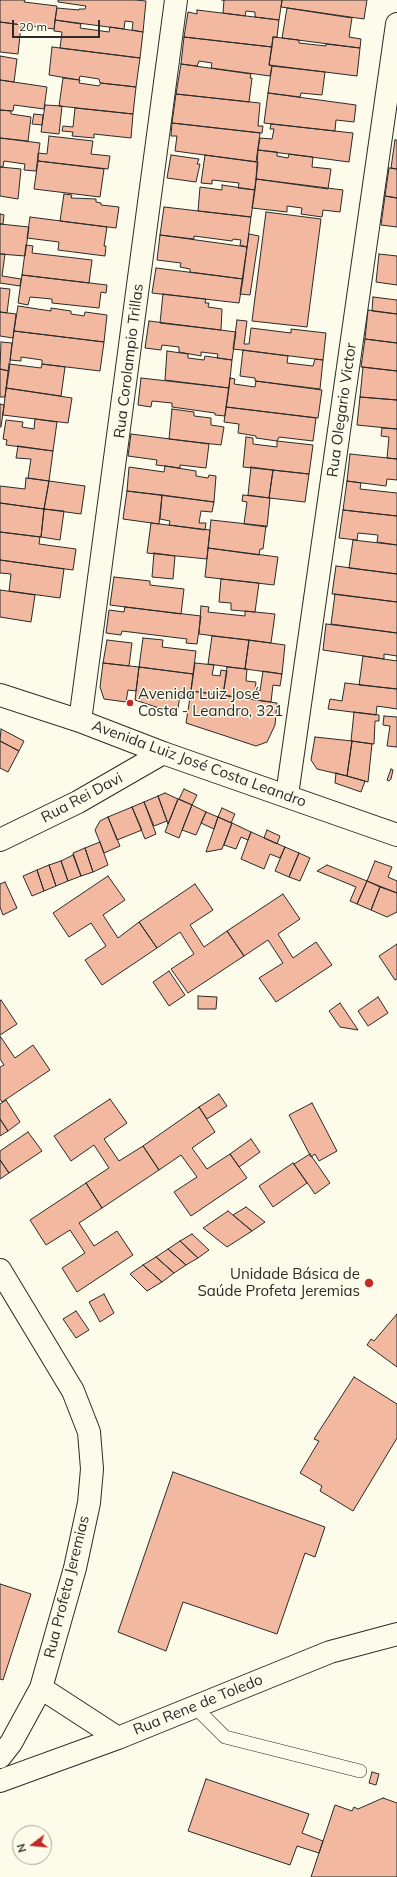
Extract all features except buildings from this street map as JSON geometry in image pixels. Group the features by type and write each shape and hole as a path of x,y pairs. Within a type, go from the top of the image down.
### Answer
{"street":[{"name":"Rua Corolampio Trillas","path":"80,721 176,0"},
{"name":"Rua Olegario Victor","path":"287,795 397,24"},
{"name":"Avenida Luiz José Costa Leandro","path":"0,695 80,721 163,753 287,795 397,835"},
{"name":"Rua Rei Davi","path":"0,840 78,802 163,753"},
{"name":"Rua Profeta Jeremias","path":"0,1270 74,1391 89,1432 92,1469 88,1503 75,1568 41,1688 11,1742 0,1757"},
{"name":"Rua Rene de Toledo","path":"0,1782 118,1738 330,1652 397,1634"},
{"path":"41,1688 118,1738"}],"lane":[{"path":"194,1706 225,1737 360,1771"}],"place":[{"name":"Avenida Luiz José Costa - Leandro, 321","path":"130,703"},
{"name":"Unidade Básica de Saúde Profeta Jeremias","path":"369,1283"}]}
